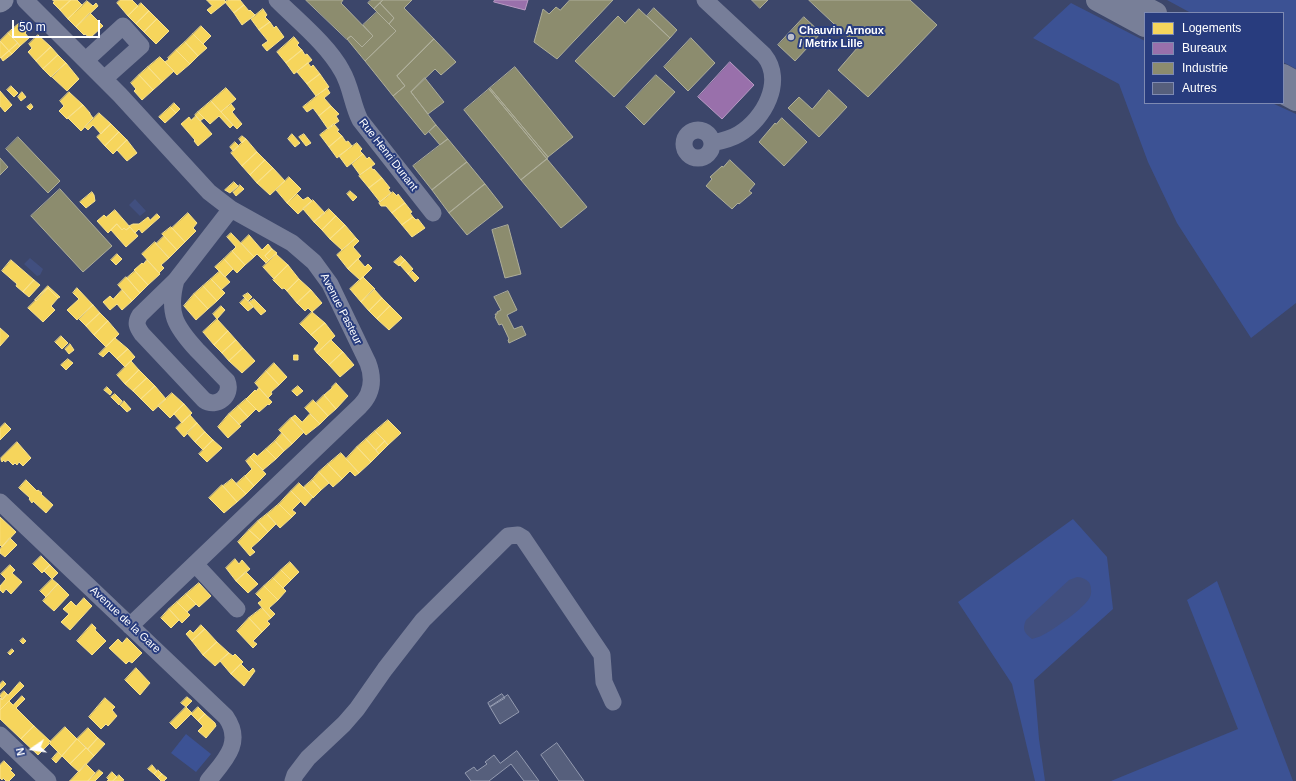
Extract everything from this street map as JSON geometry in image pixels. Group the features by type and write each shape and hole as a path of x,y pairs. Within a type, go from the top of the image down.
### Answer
{"highway":[{"path":"1131,0 1154,12"},
{"path":"1099,1 1144,25"},
{"path":"1284,76 1296,82"},
{"path":"1284,94 1296,100"}],"street":[{"name":"Avenue Pasteur","path":"25,0 86,60 209,192 231,208 292,243 321,270 330,284 371,370 372,382 368,395 360,406 130,626"},
{"name":"Rue Henri Dunant","path":"277,0 334,58 346,80 355,110 360,120 433,213"},
{"path":"705,0 764,55 769,62 772,75 772,86 769,98 762,112 743,132 712,143"},
{"path":"86,60 123,26 141,46 104,79"},
{"path":"176,280 173,295 173,308 179,329 227,381 228,393 220,402 208,402 204,400 142,334 137,325 140,315 176,280 231,208"},
{"name":"Avenue de la Gare","path":"0,502 226,717 232,728 232,747 208,781"},
{"path":"293,781 295,775 308,758 344,724 357,709 385,669 423,620 508,536 518,535 522,538 602,655 604,682 613,702"},
{"path":"194,564 237,609"},
{"path":"0,735 48,781"}],"shaded area":[{"path":"1167,0 1296,0 1296,69 1284,63 1284,12 1189,12"},
{"path":"1071,3 1144,40 1144,104 1274,104 1296,114 1296,303 1251,338 1177,223 1148,162 1119,84 1033,38"},
{"path":"135,199 146,211 140,216 129,205"},
{"path":"30,258 43,269 40,275 37,276 24,264"},
{"path":"1073,519 1107,557 1113,609 1034,680 1039,739 1045,781 1035,781 1012,684 958,602"},
{"path":"1077,577 1085,579 1090,584 1090,597 1082,607 1060,624 1041,636 1032,639 1024,631 1026,620 1069,580"},
{"path":"1217,581 1293,781 1111,781 1238,729 1187,600"},
{"path":"186,734 211,754 196,772 171,753"}],"building: Logements":[{"path":"53,0 71,0 60,10 53,3"},
{"path":"71,0 77,0 82,5 68,19 60,10"},
{"path":"120,0 132,0 138,6 128,16 117,3"},
{"path":"207,0 224,0 226,2 211,14 207,10 212,6"},
{"path":"228,0 240,0 244,5 234,13 225,2"},
{"path":"87,1 93,6 96,3 98,6 76,27 68,19"},
{"path":"141,3 149,11 136,24 128,16"},
{"path":"244,5 255,15 242,25 234,13"},
{"path":"263,9 267,15 265,17 270,22 259,30 251,19"},
{"path":"149,11 157,19 144,32 136,24"},
{"path":"90,13 103,26 90,38 85,34 84,35 76,27"},
{"path":"157,19 169,31 156,44 144,32"},
{"path":"22,21 29,29 25,33 29,38 20,46 8,33"},
{"path":"270,22 274,28 276,26 284,37 267,51 262,45 268,41 259,30"},
{"path":"201,26 211,36 203,44 193,34"},
{"path":"8,33 18,43 9,51 0,41"},
{"path":"193,34 207,48 198,56 185,42"},
{"path":"38,35 51,47 36,61 28,52 32,48 29,44"},
{"path":"294,37 299,43 297,45 302,50 286,63 277,52"},
{"path":"0,41 9,51 1,58 0,57"},
{"path":"185,42 198,56 190,64 176,50"},
{"path":"18,43 20,46 12,54 9,51"},
{"path":"51,47 58,55 43,69 36,61"},
{"path":"176,50 190,64 177,75 165,62"},
{"path":"302,50 305,55 307,54 312,60 294,74 286,63"},
{"path":"9,51 12,54 3,61 1,58"},
{"path":"58,55 66,63 51,77 43,69"},
{"path":"160,57 174,71 162,82 148,67"},
{"path":"66,63 79,79 67,91 52,77"},
{"path":"308,63 311,67 313,65 320,74 307,84 297,72"},
{"path":"148,67 162,82 153,90 139,75"},
{"path":"320,74 329,87 316,96 307,84"},
{"path":"139,75 153,90 142,100 134,91 136,89 131,83"},
{"path":"11,86 18,93 14,97 7,90"},
{"path":"226,88 236,99 221,112 211,101"},
{"path":"327,88 330,93 324,98 331,106 319,116 313,108 307,112 303,107"},
{"path":"0,91 12,105 5,112 0,106"},
{"path":"22,92 26,97 21,101 18,97"},
{"path":"69,92 83,105 67,119 59,111 64,106 60,101"},
{"path":"211,101 233,125 230,128 219,116 210,124 198,112"},
{"path":"174,103 180,109 176,113 170,107"},
{"path":"31,104 33,107 30,110 27,107"},
{"path":"231,104 235,109 232,112 242,124 237,129 221,112"},
{"path":"83,105 93,118 81,131 68,118"},
{"path":"331,106 339,114 336,116 339,121 328,129 319,116"},
{"path":"170,107 176,113 165,123 159,117"},
{"path":"198,112 204,118 200,121 195,115"},
{"path":"99,113 111,124 101,134 93,125 88,130 85,127"},
{"path":"196,116 212,134 198,146 194,141 195,140 181,124 189,117 191,120"},
{"path":"111,124 119,132 105,146 97,137"},
{"path":"334,124 339,130 337,131 342,136 329,147 320,135"},
{"path":"119,132 127,140 113,154 105,146"},
{"path":"292,134 300,143 295,147 288,139"},
{"path":"304,134 311,143 306,146 299,137"},
{"path":"242,136 246,139 242,143 239,139"},
{"path":"342,136 346,142 348,141 352,146 337,158 329,147"},
{"path":"246,139 257,152 242,166 231,153"},
{"path":"127,140 137,153 127,161 117,150"},
{"path":"235,142 239,146 233,151 230,147"},
{"path":"357,143 362,149 360,151 363,154 347,167 339,156"},
{"path":"257,152 265,160 250,175 242,166"},
{"path":"363,154 367,159 369,157 375,164 360,175 352,164"},
{"path":"265,160 273,168 257,183 250,175"},
{"path":"371,167 382,178 369,188 359,176"},
{"path":"273,168 285,181 270,195 257,183"},
{"path":"289,177 301,189 287,203 276,190"},
{"path":"382,178 390,188 388,189 391,193 380,202 369,188"},
{"path":"234,182 238,186 230,193 225,190"},
{"path":"240,185 244,189 236,196 233,192"},
{"path":"350,191 357,197 353,201 347,194"},
{"path":"92,192 95,201 86,208 80,202"},
{"path":"393,192 397,196 398,194 405,203 392,213 386,206 381,206 379,203"},
{"path":"297,194 303,200 308,197 312,201 298,214 287,203"},
{"path":"313,200 325,213 314,222 303,209"},
{"path":"405,203 412,212 410,213 413,217 402,225 392,213"},
{"path":"329,209 336,216 322,230 314,222"},
{"path":"115,210 130,227 126,230 124,228 122,230 117,224 108,233 97,221 104,215 106,217"},
{"path":"188,213 197,223 193,228 196,231 185,242 172,228"},
{"path":"157,214 160,217 142,233 139,229 135,233 129,226 139,224 148,217 150,220"},
{"path":"336,216 345,225 330,239 322,230"},
{"path":"413,217 416,220 418,219 425,228 412,237 402,225"},
{"path":"117,224 122,230 124,228 126,230 130,227 138,236 126,247 111,230"},
{"path":"345,225 356,238 342,250 330,239"},
{"path":"171,227 185,242 177,250 162,234"},
{"path":"231,233 254,257 245,265 232,251 236,247 227,237"},
{"path":"249,235 262,250 268,244 272,249 265,256 269,260 266,263 257,254 254,257 241,243"},
{"path":"164,236 177,250 169,258 156,244"},
{"path":"356,238 359,241 353,247 361,256 348,269 337,255"},
{"path":"155,242 169,258 161,265 164,268 159,273 142,254"},
{"path":"272,249 277,253 269,260 265,256"},
{"path":"232,251 245,265 237,273 224,259"},
{"path":"117,254 122,259 116,265 111,260"},
{"path":"276,254 288,265 274,279 263,267"},
{"path":"401,256 405,260 399,266 394,262"},
{"path":"224,259 233,269 225,277 215,267"},
{"path":"358,259 365,267 368,264 372,268 360,280 348,269"},
{"path":"11,260 34,280 23,292 16,286 17,284 2,271"},
{"path":"147,260 160,274 148,285 134,270"},
{"path":"405,260 413,269 408,274 400,265"},
{"path":"288,265 299,279 287,291 284,288 282,289 273,280"},
{"path":"135,271 148,285 140,293 127,278"},
{"path":"220,271 230,282 221,290 211,279"},
{"path":"412,271 419,278 415,282 408,274"},
{"path":"126,277 140,293 132,301 118,285"},
{"path":"363,277 375,289 361,302 350,289"},
{"path":"211,279 225,293 217,301 203,286"},
{"path":"299,279 311,290 297,303 287,291"},
{"path":"34,280 40,285 29,297 23,292"},
{"path":"48,286 60,297 58,298 48,288 36,301 35,300"},
{"path":"203,286 217,301 208,309 194,294"},
{"path":"48,288 58,298 51,306 55,310 43,322 28,308"},
{"path":"77,288 93,305 77,320 67,310 79,299 73,293"},
{"path":"374,289 382,298 369,311 361,302"},
{"path":"122,290 132,301 122,310 117,304 110,310 103,302 110,296 113,299"},
{"path":"311,290 322,303 312,312 308,308 305,311 297,303"},
{"path":"248,293 252,297 248,301 243,296"},
{"path":"194,294 208,309 196,320 184,306"},
{"path":"245,298 253,307 248,311 240,303"},
{"path":"382,298 390,306 377,319 369,311"},
{"path":"254,299 266,311 261,315 249,302"},
{"path":"93,305 100,313 86,326 79,319"},
{"path":"221,306 225,310 217,319 213,314"},
{"path":"390,306 402,318 389,330 377,319"},
{"path":"312,312 325,323 311,335 300,324"},
{"path":"100,313 108,321 94,335 86,326"},
{"path":"217,319 228,331 214,345 203,332"},
{"path":"108,321 119,334 106,347 94,335"},
{"path":"325,323 335,336 317,353 314,349 319,343 311,335"},
{"path":"0,328 9,336 0,346"},
{"path":"228,331 236,340 222,353 214,345"},
{"path":"61,336 68,343 62,349 55,342"},
{"path":"115,338 128,349 117,359 109,351 103,357 99,354"},
{"path":"236,340 243,348 229,361 222,353"},
{"path":"331,340 343,352 329,365 317,353"},
{"path":"70,344 74,350 69,354 65,349"},
{"path":"243,348 255,361 242,373 229,361"},
{"path":"128,349 135,357 125,367 117,359"},
{"path":"343,352 354,365 340,377 329,365"},
{"path":"294,355 298,355 298,360 294,360"},
{"path":"68,359 73,363 66,370 61,365"},
{"path":"131,361 139,370 125,384 117,375"},
{"path":"274,363 287,377 279,385 266,371"},
{"path":"139,370 147,378 133,391 125,384"},
{"path":"266,371 279,385 271,392 272,394 268,398 255,383"},
{"path":"147,378 155,386 141,399 133,391"},
{"path":"336,383 348,396 336,409 324,395"},
{"path":"155,386 166,399 153,411 141,399"},
{"path":"298,386 303,391 297,396 292,391"},
{"path":"107,387 112,392 110,395 104,390"},
{"path":"259,388 272,402 259,412 246,399"},
{"path":"172,393 184,404 170,418 158,406"},
{"path":"115,394 122,401 119,405 111,397"},
{"path":"324,395 336,409 328,416 316,403"},
{"path":"246,399 256,409 248,417 238,406"},
{"path":"313,400 328,416 320,424 305,408"},
{"path":"124,401 131,409 127,412 120,405"},
{"path":"184,404 192,413 182,423 174,414"},
{"path":"238,406 248,417 239,425 229,414"},
{"path":"229,414 241,426 228,438 218,427"},
{"path":"310,414 320,424 306,435 291,418 295,415 302,422"},
{"path":"190,415 197,423 184,437 176,428"},
{"path":"291,418 304,432 292,444 279,430"},
{"path":"388,420 401,433 388,445 375,431"},
{"path":"5,423 11,429 0,440 0,428"},
{"path":"197,423 205,432 195,442 187,433"},
{"path":"375,431 385,441 376,450 366,439"},
{"path":"205,432 213,440 203,450 195,442"},
{"path":"282,433 292,444 284,451 275,441"},
{"path":"366,439 379,454 371,462 357,447"},
{"path":"213,440 222,448 207,462 199,454"},
{"path":"275,441 284,451 276,459 266,449"},
{"path":"385,441 388,445 379,454 376,450"},
{"path":"17,442 31,458 23,466 19,462 17,465 15,463 13,465 8,460 5,462 4,460 2,462 1,458"},
{"path":"357,447 371,462 359,473 346,459"},
{"path":"266,449 276,459 263,470 250,457 254,453 257,456"},
{"path":"341,453 359,473 355,476 350,471 342,479 328,464"},
{"path":"250,457 266,474 254,486 245,476 252,469 246,461"},
{"path":"328,464 342,479 333,487 319,472"},
{"path":"319,472 329,483 321,490 312,480"},
{"path":"245,476 254,486 246,494 236,484"},
{"path":"232,479 246,494 237,502 223,486"},
{"path":"26,480 37,491 38,490 42,493 41,494 53,505 46,513 33,501 32,503 29,499 30,498 19,488"},
{"path":"312,480 321,490 313,498 304,487"},
{"path":"299,483 313,497 305,506 291,491"},
{"path":"222,485 237,502 224,513 209,498"},
{"path":"291,491 301,501 292,510 296,513 292,517 279,504"},
{"path":"279,504 292,517 280,528 267,514"},
{"path":"267,514 276,524 268,532 258,521"},
{"path":"0,517 16,532 2,547 0,545"},
{"path":"258,521 268,532 260,540 249,530"},
{"path":"249,530 260,540 251,548 255,552 250,556 238,542"},
{"path":"10,538 17,545 5,557 0,553 0,549"},
{"path":"41,556 50,565 42,573 33,564"},
{"path":"235,559 239,564 242,560 250,569 236,581 226,568"},
{"path":"290,562 299,572 291,580 281,570"},
{"path":"10,565 15,570 12,573 22,582 11,594 6,589 3,593 0,590 0,586 6,579 1,574"},
{"path":"50,565 58,573 52,579 44,571"},
{"path":"281,570 291,580 283,588 273,578"},
{"path":"246,572 258,584 248,593 236,581"},
{"path":"273,578 286,591 278,600 264,586"},
{"path":"52,579 58,584 46,597 40,591"},
{"path":"199,583 211,596 199,607 186,594"},
{"path":"58,584 69,595 54,611 43,601"},
{"path":"264,586 278,600 269,608 275,614 271,618 258,603 262,600 256,594"},
{"path":"186,594 196,604 187,612 177,602"},
{"path":"84,598 92,606 70,630 61,622 69,614 63,609 71,601 76,606"},
{"path":"177,602 190,615 182,623 169,609"},
{"path":"262,608 271,618 267,621 270,624 262,632 249,618"},
{"path":"169,609 179,620 171,628 161,618"},
{"path":"249,618 262,632 253,641 257,644 253,648 237,631"},
{"path":"92,624 96,628 95,630 106,641 92,655 77,641"},
{"path":"201,625 205,629 192,641 186,634 190,630 193,633"},
{"path":"205,629 217,642 203,655 192,641"},
{"path":"23,638 26,641 23,644 20,641"},
{"path":"127,638 142,653 132,663 129,661 126,664 109,648 118,639 122,643"},
{"path":"217,642 229,653 215,666 203,655"},
{"path":"12,649 14,651 10,655 8,653"},
{"path":"229,653 233,656 235,654 243,662 231,674 220,661"},
{"path":"241,664 249,672 253,668 255,671 244,686 231,674"},
{"path":"136,668 150,683 140,695 125,680"},
{"path":"3,681 6,684 0,690 0,684"},
{"path":"20,682 24,686 0,710 0,698 2,700"},
{"path":"4,691 7,694 2,700 0,695"},
{"path":"22,696 25,699 16,708 34,726 21,739 0,719 0,710 9,701 13,705"},
{"path":"187,697 192,701 186,707 181,703"},
{"path":"105,698 115,707 112,710 117,716 108,726 106,724 101,729 89,717"},
{"path":"186,707 192,713 176,729 170,723"},
{"path":"198,707 205,714 198,721 191,714"},
{"path":"205,714 215,723 216,726 206,738 198,731 203,726 198,721"},
{"path":"34,726 51,742 38,755 21,739"},
{"path":"65,727 77,739 62,756 49,743"},
{"path":"88,728 98,738 88,749 77,739"},
{"path":"98,738 105,744 94,756 88,749"},
{"path":"77,739 86,748 70,764 62,756"},
{"path":"86,748 94,756 79,772 70,764"},
{"path":"58,752 62,756 56,763 52,759"},
{"path":"4,761 12,769 10,770 15,775 9,781 6,781 3,778 2,780 0,778 0,765"},
{"path":"86,764 95,773 88,781 70,781"},
{"path":"152,765 157,771 154,774 148,769"},
{"path":"99,770 103,773 95,781 88,781"},
{"path":"158,770 162,774 158,778 154,774"},
{"path":"112,772 117,777 113,781 107,781 109,780 107,778"},
{"path":"162,774 167,778 164,781 161,781 158,778"},
{"path":"119,775 124,780 113,781"}],"building: Bureaux":[{"path":"495,0 528,0 525,10 494,2"},
{"path":"730,62 754,85 722,119 698,97"}],"building: Industrie":[{"path":"306,0 343,0 341,3 373,36 362,47 351,36 347,39"},
{"path":"371,0 383,0 374,9 368,3"},
{"path":"383,0 412,0 404,8 434,39 397,76 405,86 393,96 365,61 396,31 389,24 394,18 380,3"},
{"path":"570,0 613,0 557,59 534,42 543,9 549,14 556,7 560,10"},
{"path":"752,0 768,0 760,8"},
{"path":"809,0 910,0 937,25 868,97 838,70 858,47"},
{"path":"380,3 394,18 389,24 374,9"},
{"path":"654,8 677,30 670,38 647,16"},
{"path":"639,9 670,38 614,97 575,61 618,16 625,23"},
{"path":"377,12 396,31 365,61 347,39 351,36 362,47 373,36 363,25"},
{"path":"804,17 821,33 795,61 778,45"},
{"path":"691,38 715,63 688,91 664,67"},
{"path":"434,39 456,62 441,75 435,69 411,92 436,125 425,135 393,96 405,86 397,76"},
{"path":"515,67 573,137 548,157 490,88"},
{"path":"656,75 675,92 644,125 626,107"},
{"path":"425,78 444,102 428,114 411,92"},
{"path":"490,88 548,157 547,159 489,89"},
{"path":"489,89 547,159 521,180 464,110"},
{"path":"829,90 847,107 819,137 788,108 799,97 812,109"},
{"path":"782,118 807,142 784,166 759,142 775,123 776,124"},
{"path":"436,125 448,139 440,145 429,132"},
{"path":"18,137 60,181 48,193 6,149"},
{"path":"448,139 467,162 432,190 413,166"},
{"path":"0,158 8,167 0,175"},
{"path":"547,159 587,207 561,228 521,180"},
{"path":"730,160 755,184 749,191 752,193 732,209 706,186 712,179 710,177"},
{"path":"467,162 485,184 449,213 432,190"},
{"path":"485,184 503,207 467,235 449,213"},
{"path":"60,189 112,246 83,272 31,216"},
{"path":"508,225 521,274 505,278 492,230"},
{"path":"508,291 517,310 507,315 514,329 522,326 526,335 509,343 509,339 502,324 499,325 495,317 495,314 501,310 494,297"}],"building: Autres":[{"path":"502,694 505,698 490,707 488,703"},
{"path":"508,695 519,712 500,724 490,707"},
{"path":"557,743 584,781 559,781 541,755"},
{"path":"517,751 539,781 524,781 511,764 489,781 471,781 465,773 474,767 477,771 487,764 485,762 494,755 500,763"}],"place":[{"name":"Chauvin Arnoux / Metrix Lille","path":"791,37"}]}
